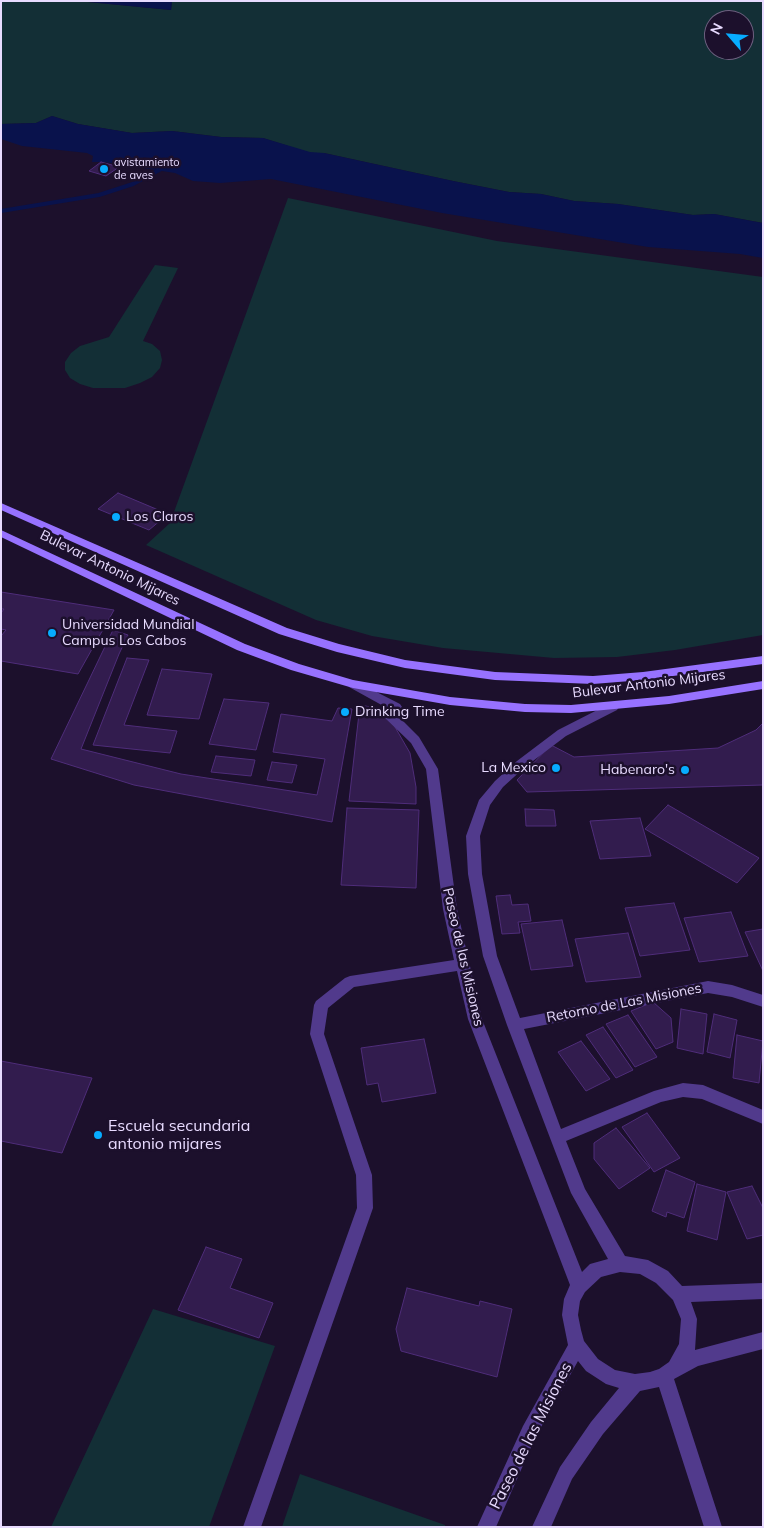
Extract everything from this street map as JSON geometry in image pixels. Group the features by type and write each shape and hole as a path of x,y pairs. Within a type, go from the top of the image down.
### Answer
{"main road":[{"name":"Bulevar Antonio Mijares","path":"1,506 283,631 337,648 405,664 495,676 593,680 643,676 763,660"},
{"name":"Bulevar Antonio Mijares","path":"1,533 241,647 295,667 353,684 450,701 496,706 571,709 614,706 763,685"}],"street":[{"name":"Paseo de las Misiones","path":"353,684 396,707 388,714 415,740 432,769 450,909 475,1019 579,1286"},
{"name":"Paseo de las Misiones","path":"614,706 562,733 521,764 499,784 484,803 474,836 475,874 490,956 514,1025 579,1193 620,1264"},
{"path":"252,1527 366,1208 364,1175 317,1034 321,1005 350,982 463,964"},
{"name":"Retorno de Las Misiones","path":"514,1025 708,987 732,991 763,1001"},
{"path":"557,1138 660,1096 683,1090 703,1092 763,1117"},
{"path":"670,1372 688,1346 689,1319 679,1294 662,1277 642,1266 620,1264 596,1270 579,1286 572,1299 570,1314 572,1330 577,1346 592,1365 612,1378 635,1383 650,1382 670,1372 696,1358 763,1340"},
{"path":"679,1294 763,1290"},
{"name":"Paseo de las Misiones","path":"486,1527 529,1432 577,1346"},
{"path":"670,1372 713,1527"},
{"path":"541,1527 566,1473 597,1428 635,1383"}],"green space":[{"path":"1,1 78,1 171,10 172,1 763,1 763,223 714,214 693,215 618,204 574,201 541,194 509,192 324,153 310,153 263,138 221,137 172,131 132,133 78,124 52,116 36,123 1,124"},
{"path":"288,198 497,241 763,277 763,635 675,650 617,657 554,658 443,648 372,636 316,620 146,545 170,523"},
{"path":"155,265 178,268 143,341 152,344 160,351 162,360 160,368 152,377 125,388 93,388 80,384 70,378 65,370 65,362 71,353 80,346 109,337"},
{"path":"153,1309 275,1346 209,1527 51,1527"},
{"path":"300,1474 445,1525 445,1527 282,1527"}],"shaded area":[{"path":"78,1 172,1 171,10"},
{"path":"52,116 78,124 132,133 172,131 221,137 263,138 310,152 324,153 509,192 541,194 574,201 618,204 693,215 714,214 763,223 763,258 740,254 648,247 442,213 271,179 220,183 193,181 175,173 104,162 92,162 93,156 87,153 22,146 1,139 1,124 36,123"}],"building":[{"name":"avistamiento de aves","path":"101,162 119,167 106,176 89,171"},
{"path":"118,493 168,514 149,530 98,509"},
{"name":"Universidad Mundial Campus Los Cabos","path":"1,592 114,610 78,674 1,661 1,636 6,630 1,629 1,613 4,609 1,609"},
{"path":"113,630 128,635 81,749 181,774 317,795 325,759 273,752 281,714 332,721 338,708 352,709 332,822 134,785 51,759"},
{"path":"127,658 149,660 124,725 177,731 170,753 93,745"},
{"path":"162,669 212,674 199,719 147,715"},
{"path":"224,699 269,703 256,750 209,744"},
{"path":"360,705 381,709 395,727 410,753 416,787 416,804 349,801"},
{"path":"763,723 763,785 527,792 517,780 551,745 574,757 718,748 756,730"},
{"path":"216,756 255,760 251,776 211,772"},
{"path":"272,762 297,765 292,783 267,780"},
{"path":"668,805 759,858 737,883 645,829"},
{"path":"347,808 419,810 416,888 341,885"},
{"path":"525,809 554,810 556,826 526,826"},
{"path":"640,818 651,856 600,859 590,821"},
{"path":"510,895 512,905 528,904 531,921 518,922 520,933 502,934 496,896"},
{"path":"674,903 690,950 640,956 625,908"},
{"path":"731,912 748,956 699,962 684,918"},
{"path":"562,920 573,966 531,970 521,924"},
{"path":"763,929 763,971 745,932"},
{"path":"628,933 641,977 586,982 575,939"},
{"path":"653,1002 671,1018 673,1042 656,1049 631,1011"},
{"path":"681,1009 707,1014 703,1054 677,1048"},
{"path":"714,1014 737,1020 730,1058 707,1052"},
{"path":"628,1015 657,1057 635,1067 606,1024"},
{"path":"603,1027 633,1070 616,1078 586,1035"},
{"path":"737,1035 763,1041 759,1083 733,1078"},
{"path":"424,1039 436,1093 382,1102 378,1083 367,1085 361,1048"},
{"path":"581,1041 610,1079 586,1091 558,1052"},
{"path":"1,1061 92,1078 62,1153 1,1141"},
{"path":"647,1113 680,1158 654,1172 622,1127"},
{"path":"616,1128 650,1168 619,1189 594,1159 594,1143"},
{"path":"666,1170 695,1182 684,1218 667,1212 666,1217 652,1211"},
{"path":"697,1184 726,1192 717,1240 687,1231"},
{"path":"752,1186 763,1208 763,1235 747,1239 727,1192"},
{"path":"206,1247 242,1259 230,1288 273,1303 259,1338 178,1310"},
{"path":"407,1288 479,1306 480,1301 512,1309 497,1377 401,1351 396,1329"}],"waterway":[{"path":"1,211 99,195 133,184 163,168"}],"place":[{"name":"avistamiento de aves","path":"104,169"},
{"name":"Los Claros","path":"116,517"},
{"name":"Universidad Mundial Campus Los Cabos","path":"52,633"},
{"name":"Drinking Time","path":"345,712"},
{"name":"La Mexico","path":"556,768"},
{"name":"Habenaro's","path":"685,770"},
{"name":"Escuela secundaria antonio mijares","path":"98,1135"}]}
